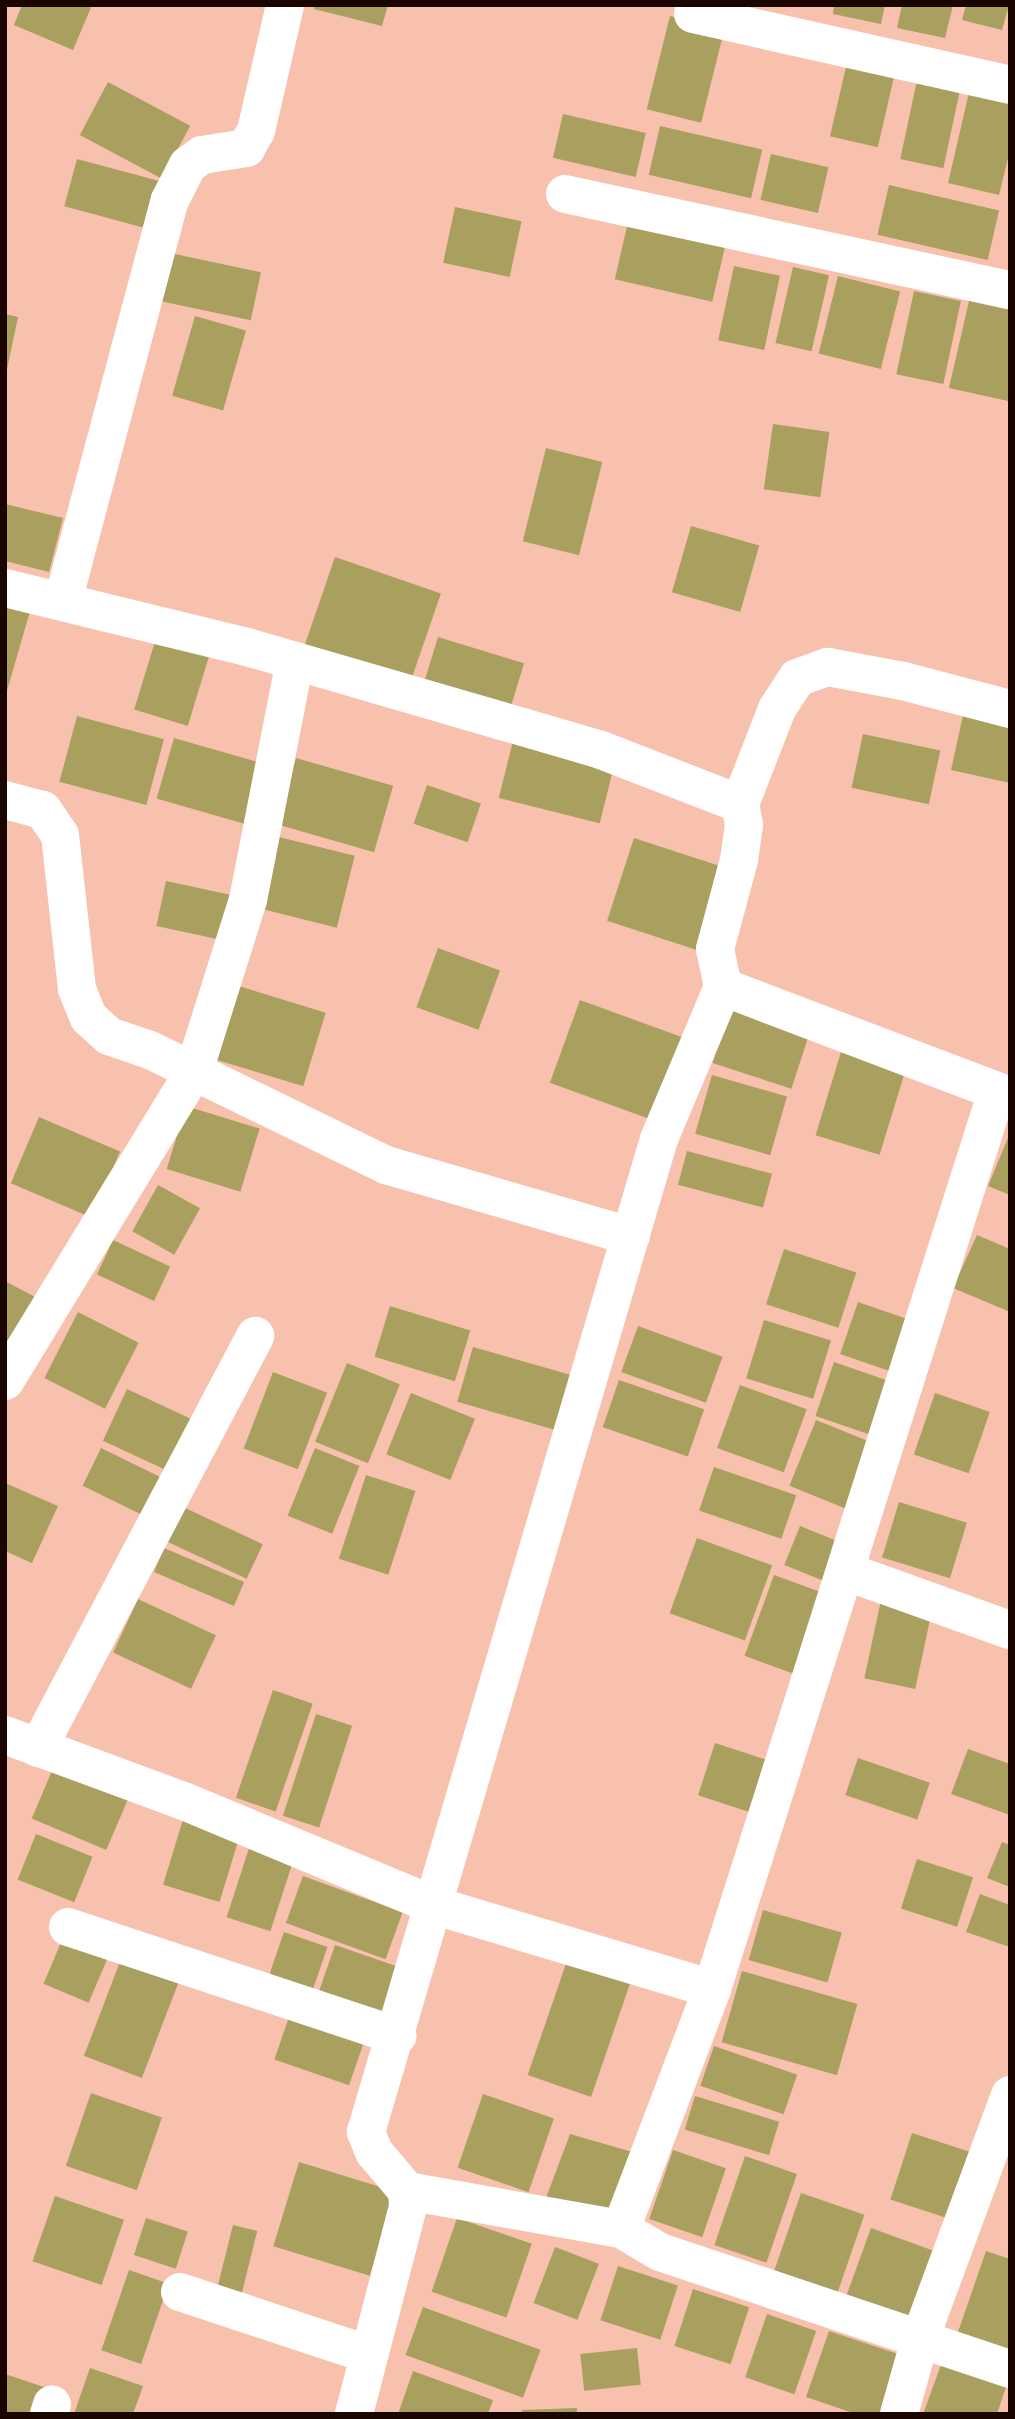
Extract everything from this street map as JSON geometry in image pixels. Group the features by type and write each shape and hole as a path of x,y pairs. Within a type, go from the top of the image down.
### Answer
{"street":[{"path":"62,601 170,200 188,164 202,155 246,148 256,131 285,5"},
{"path":"693,14 1010,85"},
{"path":"565,194 1010,290"},
{"path":"5,588 295,661 601,750 740,804"},
{"path":"5,1381 194,1071 248,900 295,661"},
{"path":"1010,709 903,681 828,667 797,678 777,709 740,804 744,825 739,860 715,949 723,987 659,1139 436,1906 366,2132 374,2152 407,2191 621,2230 660,2252 921,2336 1010,2369"},
{"path":"5,800 43,810 61,835 77,989 89,1018 109,1036 194,1071 386,1165 631,1237"},
{"path":"621,2230 712,1989 845,1571 1003,1093 723,987"},
{"path":"255,1336 22,1741 186,1802 436,1906 712,1989"},
{"path":"845,1571 1010,1630"},
{"path":"68,1927 397,2036"},
{"path":"898,2414 921,2336 1010,2095"},
{"path":"354,2414 407,2215 407,2191"},
{"path":"180,2292 368,2354"}],"building":[{"path":"22,5 92,5 73,50 14,25"},
{"path":"315,5 388,5 382,26 314,9"},
{"path":"834,5 885,5 881,24 833,14"},
{"path":"902,5 953,5 945,38 897,28"},
{"path":"966,5 1009,5 1002,30 962,20"},
{"path":"670,16 724,30 701,123 647,109"},
{"path":"846,67 894,78 878,147 830,136"},
{"path":"919,71 962,80 943,168 900,159"},
{"path":"108,82 190,126 162,179 80,135"},
{"path":"971,84 1010,93 1010,150 999,195 948,183"},
{"path":"563,114 646,133 636,177 553,158"},
{"path":"660,126 762,150 751,198 649,175"},
{"path":"771,154 828,167 818,213 760,200"},
{"path":"77,159 166,183 153,230 64,206"},
{"path":"889,185 999,210 988,260 878,235"},
{"path":"455,207 522,221 510,277 443,263"},
{"path":"631,209 728,231 712,302 615,279"},
{"path":"170,253 261,272 251,320 160,301"},
{"path":"734,266 780,276 764,350 718,340"},
{"path":"793,267 829,275 812,351 775,343"},
{"path":"838,276 900,291 881,369 819,354"},
{"path":"914,291 961,301 943,384 896,374"},
{"path":"969,301 1010,310 1008,401 949,388"},
{"path":"5,314 18,317 6,374 5,374"},
{"path":"195,316 246,331 223,410 172,396"},
{"path":"773,424 829,432 820,497 764,489"},
{"path":"546,448 602,462 579,555 523,541"},
{"path":"5,504 63,518 49,572 5,561"},
{"path":"691,526 759,546 740,612 672,592"},
{"path":"335,557 441,593 409,685 303,649"},
{"path":"5,601 31,608 6,694 5,694"},
{"path":"157,635 211,651 188,726 134,710"},
{"path":"438,637 524,663 509,711 423,685"},
{"path":"965,706 1010,717 1010,783 951,770"},
{"path":"77,716 164,739 146,805 59,782"},
{"path":"515,733 616,758 600,823 499,798"},
{"path":"863,734 940,750 929,804 852,788"},
{"path":"174,738 271,766 254,826 157,799"},
{"path":"296,758 393,786 374,852 277,824"},
{"path":"427,785 481,804 468,842 414,824"},
{"path":"279,837 355,856 337,928 261,909"},
{"path":"634,838 733,870 706,953 607,921"},
{"path":"166,881 233,895 223,940 156,926"},
{"path":"438,948 500,971 478,1030 416,1007"},
{"path":"232,984 326,1013 303,1086 209,1058"},
{"path":"580,1000 682,1037 652,1120 550,1083"},
{"path":"731,1006 810,1032 791,1089 712,1063"},
{"path":"841,1052 905,1072 880,1155 816,1135"},
{"path":"712,1075 787,1096 770,1155 695,1134"},
{"path":"186,1106 260,1129 240,1192 167,1169"},
{"path":"39,1117 120,1151 92,1218 11,1183"},
{"path":"1010,1133 1010,1195 988,1186"},
{"path":"687,1151 772,1174 763,1208 678,1185"},
{"path":"158,1185 200,1208 174,1255 132,1231"},
{"path":"977,1235 1010,1249 1010,1312 953,1288"},
{"path":"113,1240 170,1267 154,1301 97,1274"},
{"path":"784,1249 856,1272 838,1328 766,1304"},
{"path":"5,1281 37,1298 5,1357"},
{"path":"858,1302 917,1322 899,1374 840,1354"},
{"path":"390,1306 470,1331 455,1381 375,1357"},
{"path":"78,1312 139,1343 105,1409 44,1378"},
{"path":"764,1320 831,1340 813,1399 746,1378"},
{"path":"638,1326 723,1357 706,1403 621,1372"},
{"path":"473,1347 580,1378 564,1432 457,1402"},
{"path":"834,1362 895,1383 877,1437 815,1416"},
{"path":"347,1363 400,1384 368,1463 315,1442"},
{"path":"273,1372 327,1393 298,1469 244,1449"},
{"path":"619,1380 704,1409 688,1457 603,1427"},
{"path":"740,1385 807,1409 784,1472 717,1448"},
{"path":"127,1389 192,1419 168,1471 103,1441"},
{"path":"411,1393 475,1419 450,1480 386,1454"},
{"path":"935,1393 990,1412 969,1473 914,1454"},
{"path":"816,1420 876,1444 850,1510 789,1486"},
{"path":"101,1448 176,1484 157,1522 83,1486"},
{"path":"315,1448 360,1466 332,1534 288,1516"},
{"path":"714,1467 796,1495 781,1539 699,1510"},
{"path":"366,1475 415,1491 388,1575 339,1559"},
{"path":"5,1483 58,1506 32,1563 5,1551"},
{"path":"899,1502 967,1523 950,1578 882,1557"},
{"path":"183,1507 263,1544 247,1579 167,1541"},
{"path":"800,1526 845,1544 829,1583 784,1565"},
{"path":"697,1538 772,1565 745,1641 670,1613"},
{"path":"164,1548 244,1582 234,1606 154,1572"},
{"path":"774,1575 829,1595 800,1676 745,1656"},
{"path":"138,1599 216,1635 191,1689 113,1652"},
{"path":"881,1600 932,1611 915,1689 864,1678"},
{"path":"273,1690 313,1704 276,1811 236,1798"},
{"path":"316,1714 352,1726 319,1828 283,1816"},
{"path":"715,1743 766,1760 749,1812 698,1795"},
{"path":"968,1749 1010,1764 1010,1815 951,1794"},
{"path":"858,1758 930,1783 917,1820 845,1795"},
{"path":"54,1766 129,1798 106,1850 32,1818"},
{"path":"185,1813 241,1830 219,1902 163,1885"},
{"path":"36,1834 93,1857 74,1902 18,1879"},
{"path":"251,1842 295,1856 270,1931 227,1917"},
{"path":"1002,1842 1010,1845 1010,1887 987,1878"},
{"path":"917,1859 973,1877 957,1927 901,1908"},
{"path":"303,1876 403,1912 386,1959 286,1923"},
{"path":"980,1894 1010,1905 1010,1947 966,1932"},
{"path":"763,1910 842,1933 827,1983 749,1960"},
{"path":"284,1932 327,1947 311,1996 267,1981"},
{"path":"65,1933 110,1952 89,2003 44,1984"},
{"path":"335,1945 401,1968 385,2016 318,1993"},
{"path":"123,1954 181,1976 142,2078 84,2056"},
{"path":"569,1955 632,1977 591,2097 528,2075"},
{"path":"742,1971 857,2004 837,2075 722,2042"},
{"path":"289,2017 364,2043 349,2085 274,2060"},
{"path":"714,2046 797,2075 784,2114 700,2086"},
{"path":"91,2093 162,2117 137,2190 66,2166"},
{"path":"483,2094 554,2118 529,2192 458,2168"},
{"path":"695,2096 779,2122 769,2155 685,2129"},
{"path":"912,2133 981,2156 960,2222 890,2200"},
{"path":"570,2134 636,2153 610,2220 543,2206"},
{"path":"673,2150 726,2168 702,2237 649,2219"},
{"path":"745,2156 797,2174 766,2263 714,2245"},
{"path":"299,2162 396,2192 370,2276 273,2246"},
{"path":"801,2193 864,2215 834,2302 771,2280"},
{"path":"55,2196 124,2220 102,2285 33,2261"},
{"path":"146,2218 188,2232 176,2269 134,2255"},
{"path":"457,2218 532,2244 506,2317 432,2292"},
{"path":"233,2225 257,2231 241,2298 216,2292"},
{"path":"871,2228 941,2253 914,2328 844,2302"},
{"path":"555,2247 599,2264 577,2320 533,2303"},
{"path":"986,2251 1010,2259 1010,2350 958,2332"},
{"path":"618,2266 678,2285 660,2340 600,2320"},
{"path":"129,2270 169,2284 141,2364 101,2350"},
{"path":"693,2289 749,2307 731,2364 674,2346"},
{"path":"423,2307 540,2350 523,2398 406,2355"},
{"path":"767,2314 816,2331 794,2394 745,2377"},
{"path":"829,2331 910,2358 890,2414 856,2414 806,2397"},
{"path":"637,2348 641,2385 584,2391 580,2354"},
{"path":"941,2365 1006,2387 997,2414 923,2414"},
{"path":"90,2368 143,2386 133,2414 74,2414"},
{"path":"413,2371 493,2400 488,2414 398,2414"},
{"path":"5,2374 59,2392 51,2414 5,2414"},
{"path":"577,2408 577,2414 522,2414 522,2410"}]}
